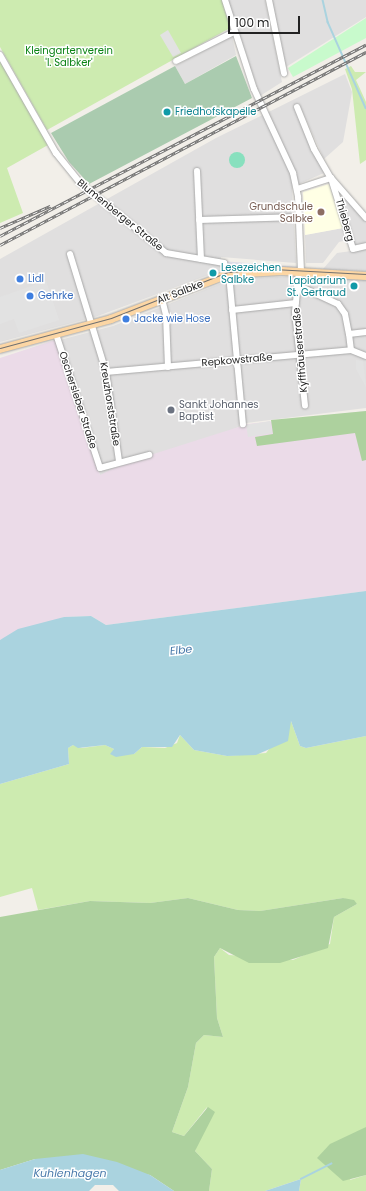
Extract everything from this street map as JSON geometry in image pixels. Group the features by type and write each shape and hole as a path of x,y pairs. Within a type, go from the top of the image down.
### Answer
{"main road":[{"name":"Alt Salbke","path":"0,349 93,324 229,274 300,272 366,276"}],"street":[{"name":"Kyffhäuserstraße","path":"225,0 234,32 256,95 288,157 297,189 300,272 297,285 296,303 299,355 305,405"},
{"path":"269,0 284,73"},
{"path":"176,62 234,32"},
{"name":"Blumenberger Straße","path":"0,55 56,153 77,180 163,251 222,262 229,274"},
{"path":"297,107 314,149 331,178 366,218"},
{"path":"198,171 201,259"},
{"path":"297,189 331,178"},
{"name":"Thieberg","path":"331,178 353,249 366,246"},
{"path":"199,220 299,217"},
{"name":"Kreuzhorststraße","path":"70,254 93,324 106,372 118,461"},
{"path":"229,274 243,424"},
{"path":"297,285 338,304 344,312 349,334 350,350"},
{"path":"162,299 166,315 168,367"},
{"path":"232,310 296,303"},
{"path":"349,334 366,332"},
{"name":"Oschersleber Straße","path":"56,334 99,466 104,468 118,461"},
{"name":"Repkowstraße","path":"106,372 350,350 366,356"},
{"path":"118,461 149,455"}],"shaded area":[{"path":"228,0 265,0 282,82 260,96"},
{"path":"272,0 366,0 366,17 286,67"},
{"path":"168,30 181,53 173,57 160,35"},
{"path":"232,36 236,55 185,84 175,66"},
{"path":"236,56 252,98 89,184 69,162 51,133 175,66 185,84"},
{"path":"345,74 352,92 343,142 324,159 299,104 294,106 324,173 292,187 296,263 221,257 222,270 95,317 0,342 0,259 216,138"},
{"name":"Grundschule Salbke","path":"329,184 343,228 305,235 303,192"},
{"path":"349,199 366,222 366,244 355,247 341,201"},
{"path":"343,228 347,240 339,242 323,263 306,263 305,235"},
{"path":"366,249 366,271 323,269 337,253"},
{"path":"221,261 297,267 301,272 229,274"},
{"path":"301,276 366,280 366,408 239,424 239,427 219,435 122,464 100,476 60,340 113,326 232,279"},
{"path":"46,281 59,320 19,333 14,319 0,324 0,297"},
{"path":"55,340 100,475 122,464 248,424 366,411 366,591 106,625 91,616 64,617 0,640 0,358"},
{"path":"356,360 363,361 366,387 356,369"},
{"path":"270,421 272,433 248,437 246,425"}],"green space":[{"name":"Kleingartenverein 'I. Salbker'","path":"0,0 222,0 230,28 47,130 0,47"},
{"path":"366,18 366,38 293,77 288,68"},
{"path":"0,61 48,145 7,168 23,213 0,223"},
{"path":"351,66 355,72 366,72 356,80 366,102 366,160 360,164 352,89 345,69"},
{"path":"237,152 243,154 245,160 243,166 237,168 231,166 229,160 231,154"},
{"path":"366,411 366,460 362,461 355,433 257,446 255,437 273,434 271,420"},
{"path":"291,721 300,746 306,748 366,736 366,1127 350,1180 366,1175 366,1191 299,1191 301,1179 265,1191 209,1191 212,1169 195,1151 207,1107 184,1136 172,1132 188,1087 196,1043 204,1035 223,1037 217,1018 214,957 220,948 229,955 293,960 330,944 334,917 357,904 343,898 260,911 238,910 188,898 150,903 90,901 38,910 32,888 0,897 0,784 69,764 68,748 73,745 82,748 105,745 114,749 111,754 134,754 142,747 165,748 177,743 180,735 194,750 227,756 266,753"},
{"path":"188,898 238,910 260,911 343,898 354,900 357,904 334,917 328,948 280,963 249,963 220,948 214,957 217,1018 223,1037 204,1035 196,1043 188,1087 172,1132 184,1136 208,1107 215,1112 195,1151 212,1169 209,1191 174,1191 150,1175 35,1159 0,1170 0,917 90,901 150,903"},
{"path":"366,1127 366,1175 343,1181 317,1158 330,1144"}],"water":[{"name":"Elbe","path":"366,591 366,736 306,748 300,746 291,721 288,741 256,755 227,756 194,750 180,735 172,747 142,747 134,754 116,757 110,754 114,749 105,745 78,748 73,745 68,748 69,764 0,784 0,640 18,629 64,617 91,616 106,625"},
{"name":"Kuhlenhagen","path":"83,1154 117,1162 150,1175 174,1191 119,1191 113,1185 95,1185 89,1191 0,1191 0,1170 35,1159"},
{"path":"301,1179 299,1191 265,1191"}],"waterway":[{"path":"323,0 328,22 366,108"},
{"path":"301,1179 331,1164"}],"tram line":[{"path":"0,348 111,318 228,272 273,269 366,274"}],"railway":[{"path":"0,236 366,45"},
{"path":"0,245 366,52"},
{"path":"0,228 50,206"}],"place":[{"name":"Friedhofskapelle","path":"167,112"},
{"name":"Grundschule Salbke","path":"321,212"},
{"name":"Lesezeichen Salbke","path":"213,273"},
{"name":"Lidl","path":"20,279"},
{"name":"Lapidarium St. Gertraud","path":"354,286"},
{"name":"Gehrke","path":"30,296"},
{"name":"Jacke wie Hose","path":"126,319"},
{"name":"Sankt Johannes Baptist","path":"171,410"}]}
